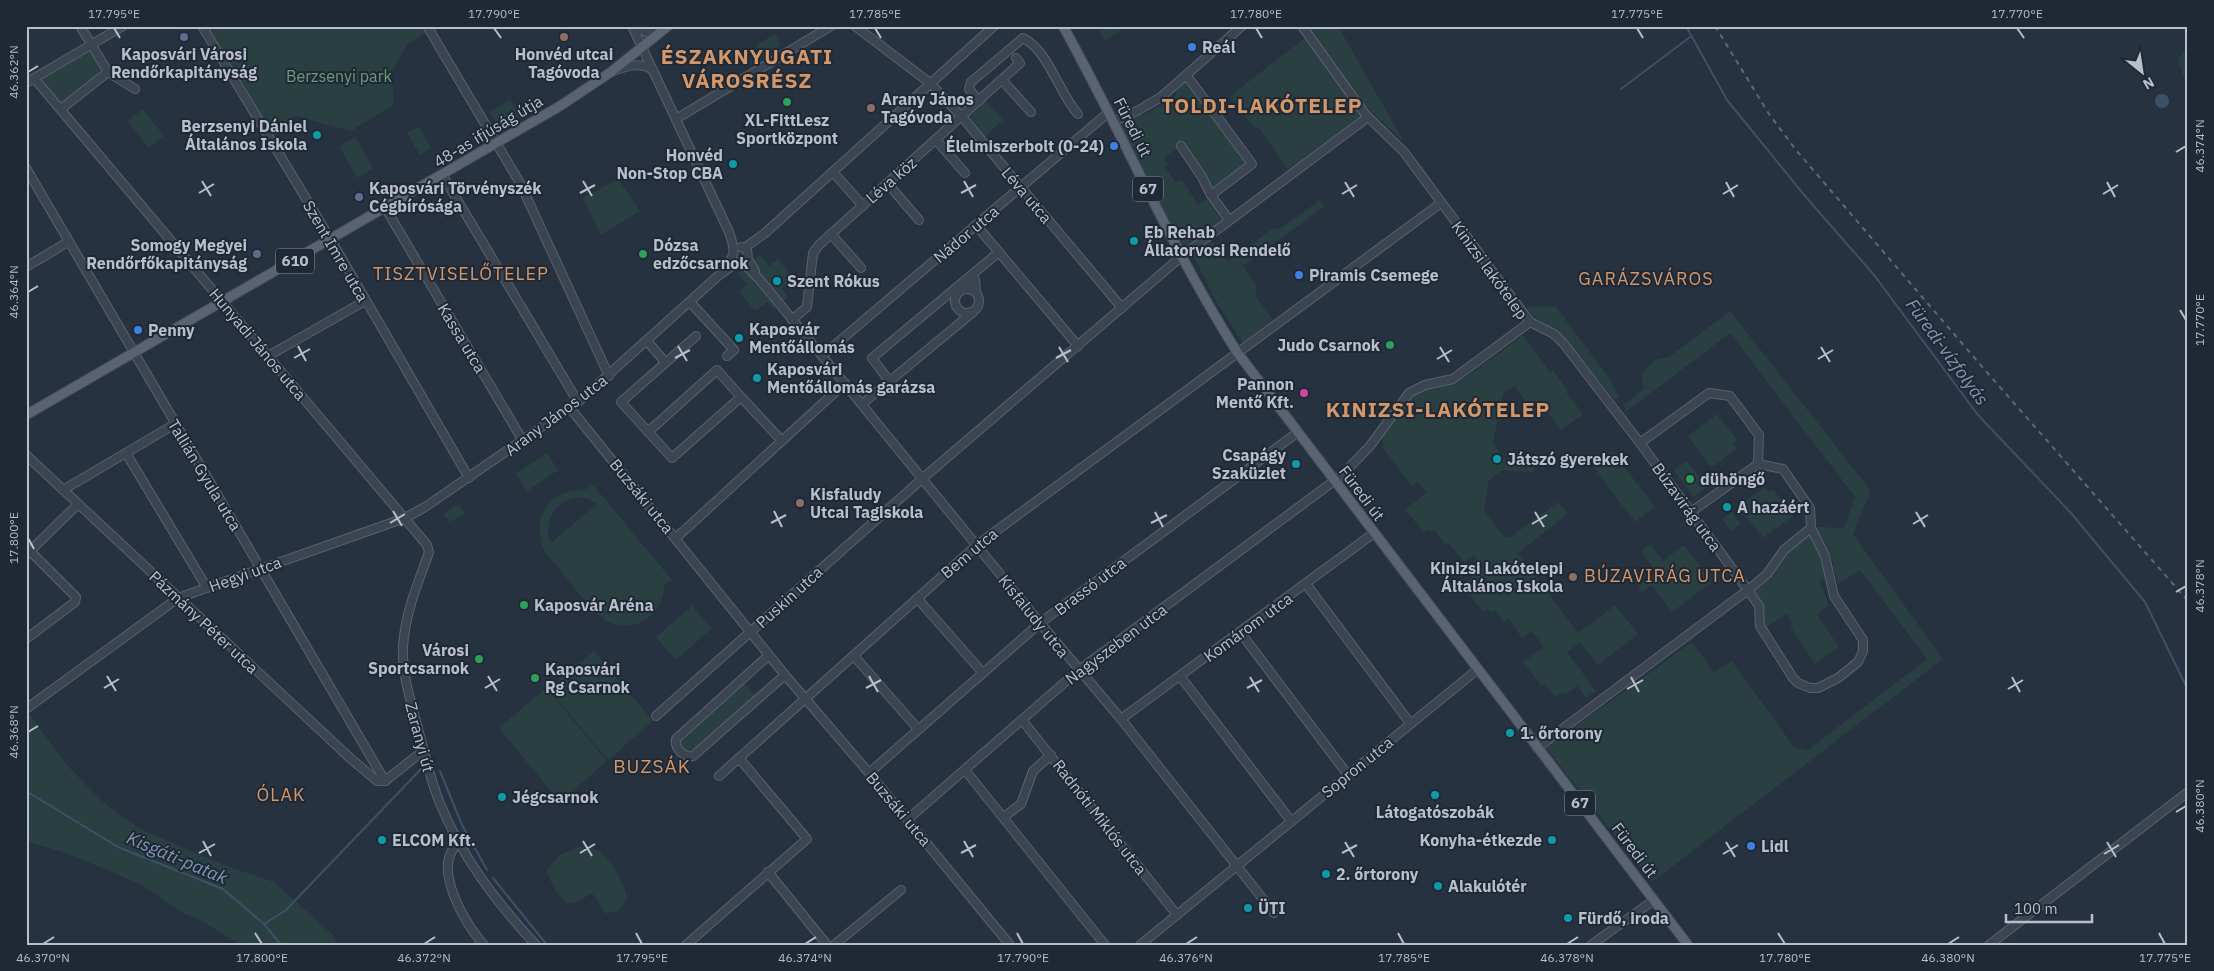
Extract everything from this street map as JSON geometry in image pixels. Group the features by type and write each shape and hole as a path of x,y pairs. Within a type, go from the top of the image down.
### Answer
{"main road":[{"name":"Füredi út","path":"1063,26 1114,121 1182,256 1216,319 1237,352 1688,945"},
{"name":"48-as ifjúság útja","path":"132,352 331,240 560,106 611,72 668,27"},
{"name":"610","path":"26,415 132,352"}],"street":[{"path":"80,26 108,72 135,89"},
{"path":"26,82 124,26"},
{"name":"Szent Imre utca","path":"202,26 331,240 469,478"},
{"path":"427,26 498,143 533,208 609,376"},
{"path":"633,26 646,32 655,32 668,27"},
{"name":"Kisfaludy utca","path":"633,26 728,232 741,255 922,479 1121,719 1274,913"},
{"path":"676,118 831,26"},
{"name":"Léva utca","path":"855,26 930,83 962,117 1122,308"},
{"name":"Arany János utca","path":"406,518 469,478 578,402 994,26"},
{"path":"1114,121 1148,105 1187,76 1242,26"},
{"name":"Kinizsi lakótelep","path":"1302,26 1368,117 1397,144 1530,322 1453,379 1425,384 1409,393 1356,463 1335,481"},
{"path":"979,101 969,89 971,82 1023,38 1041,56 1061,92 1078,114"},
{"name":"Léva köz","path":"792,320 807,307 813,254 819,245 1020,63 1016,58"},
{"path":"611,72 635,64 652,69"},
{"path":"61,109 108,72"},
{"path":"1187,76 1252,164 1211,195"},
{"name":"Hunyadi János utca","path":"34,78 406,518"},
{"path":"1002,80 1031,112"},
{"name":"Nádor utca","path":"822,356 1109,112"},
{"name":"Puskin utca","path":"656,716 922,479 1182,256 1368,117"},
{"path":"936,140 965,173"},
{"path":"1181,146 1229,220"},
{"name":"Tallián Gyula utca","path":"26,168 132,352 385,781"},
{"path":"833,172 863,206"},
{"path":"442,176 578,402"},
{"path":"888,184 919,220"},
{"name":"Kinizsi lakótelep","path":"1237,352 1442,203"},
{"name":"Kassa utca","path":"386,208 523,441"},
{"path":"976,225 1078,346"},
{"path":"831,234 861,268"},
{"path":"26,267 68,242"},
{"path":"953,303 959,292 974,275 999,252"},
{"path":"862,404 972,313 979,304 974,275"},
{"path":"890,382 872,358 953,303 974,275"},
{"path":"959,292 968,289 976,292"},
{"path":"268,356 365,301"},
{"path":"690,302 734,350 727,356"},
{"path":"953,303 972,313"},
{"path":"953,303 962,322"},
{"name":"Búzavirág utca","path":"1530,322 1554,334 1564,344 1691,512 1759,606 1760,626 1793,678 1798,683 1810,688 1818,688 1855,666 1863,651 1863,640 1834,596 1825,556 1811,528"},
{"path":"696,336 621,402 672,458 741,397"},
{"path":"647,341 666,362"},
{"name":"Bem utca","path":"719,776 977,545 1237,352"},
{"path":"648,432 717,370 782,441"},
{"path":"676,538 844,383"},
{"path":"1640,443 1709,392 1730,396 1759,435 1758,464"},
{"name":"Buzsáki utca","path":"570,408 785,675 908,819 1010,945"},
{"path":"63,490 175,424"},
{"name":"Brassó utca","path":"869,773 1040,623 1298,432"},
{"path":"126,453 207,588"},
{"name":"Pázmány Péter utca","path":"26,456 350,758 377,781 385,781"},
{"path":"1537,748 1748,590 1767,574 1784,550 1811,528 1810,508 1783,469 1758,464 1691,512"},
{"name":"Nagyszeben utca","path":"908,819 1079,670 1335,481"},
{"path":"26,639 75,602 76,597 28,553 78,504"},
{"name":"Hegyi utca","path":"26,709 178,598 406,518"},
{"name":"Zaranyi út","path":"406,518 429,548 408,610 403,645 406,682 438,799 458,843 485,885 536,945"},
{"name":"Komárom utca","path":"1121,719 1374,533"},
{"path":"1306,584 1410,723"},
{"path":"917,598 982,672"},
{"path":"1240,632 1348,775"},
{"path":"769,655 676,739 678,748 684,755 688,757 693,756 785,675"},
{"path":"854,656 918,729"},
{"name":"Sopron utca","path":"1140,945 1478,669"},
{"path":"1180,676 1291,821"},
{"name":"Radnóti Miklós utca","path":"1022,720 1178,915"},
{"path":"385,781 424,751"},
{"path":"1004,817 1021,804 1033,771 1051,755"},
{"path":"686,945 807,839 739,758"},
{"path":"964,770 1004,817 1105,945"},
{"path":"1990,945 2188,792"},
{"path":"458,843 453,847 448,859 449,877 462,915 484,945"},
{"path":"768,872 827,945"},
{"path":"834,945 901,890"},
{"path":"1591,945 1654,900"}],"green space":[{"name":"Berzsenyi park","path":"206,26 421,26 425,33 407,45 391,73 394,104 351,131 296,116 269,133"},
{"path":"1107,26 1117,26 1120,31 1105,41 1099,31"},
{"path":"1307,26 1338,26 1404,142 1363,104"},
{"path":"775,34 781,45 763,56 756,45"},
{"path":"1305,38 1363,116 1289,171 1259,128 1251,124 1230,96"},
{"path":"2188,46 2188,83 2185,81 2178,60"},
{"path":"91,50 103,71 61,104 41,79"},
{"path":"1187,76 1252,164 1211,195 1180,146 1164,158 1168,164 1165,167 1176,183 1181,179 1198,204 1206,199 1225,224 1182,256 1114,121 1139,110 1142,116 1167,102 1177,94 1172,89"},
{"path":"537,96 542,104 506,126 497,124 489,112 510,100 516,109"},
{"path":"983,98 1003,120 981,140 962,117"},
{"path":"143,109 164,136 149,148 127,121"},
{"path":"419,127 431,148 420,155 407,133"},
{"path":"355,137 373,168 357,178 339,146"},
{"path":"618,179 640,211 601,235 583,198"},
{"path":"1320,200 1324,207 1243,266 1256,285 1256,297 1273,320 1243,343 1217,303 1194,254 1212,241 1228,262 1272,229 1281,228"},
{"path":"760,255 769,266 778,259 794,279 782,289 788,297 773,309 767,302 755,311 739,291 747,285 737,273"},
{"path":"1530,306 1556,307 1610,379 1619,397 1615,400 1556,331 1536,320 1527,309"},
{"path":"1730,311 1871,491 1853,534 1943,659 1652,882 1547,749 1548,743 1569,728 1571,730 1692,642 1714,672 1732,661 1794,747 1808,750 1927,659 1860,570 1838,584 1831,556 1815,527 1844,528 1855,497 1730,333 1627,411 1623,405 1644,389 1641,374 1655,360 1669,357"},
{"path":"1523,335 1550,372 1553,370 1567,390 1566,392 1583,414 1561,430 1548,413 1538,419 1515,386 1503,394 1493,443 1507,462 1536,465 1533,472 1503,470 1489,480 1484,510 1504,537 1509,538 1558,502 1568,514 1518,553 1578,633 1615,605 1638,634 1598,665 1580,643 1567,652 1596,691 1586,698 1577,686 1565,695 1562,692 1555,697 1545,684 1541,686 1523,662 1543,647 1532,631 1522,638 1509,619 1504,622 1495,610 1491,613 1487,609 1483,612 1462,585 1484,568 1474,555 1464,562 1448,542 1445,544 1436,532 1427,530 1424,533 1405,509 1427,493 1418,482 1412,486 1383,448 1382,433 1410,398 1419,391 1458,383"},
{"path":"1717,414 1737,440 1733,443 1737,449 1711,468 1688,436"},
{"path":"1612,451 1655,507 1635,522 1593,466"},
{"path":"547,453 558,470 527,491 516,474"},
{"name":"dühöngő","path":"1687,461 1707,487 1693,497 1674,470"},
{"path":"593,485 672,580 664,585 663,596 659,606 649,618 640,623 621,625 611,623 600,616 545,552 542,544 540,535 541,518 549,503 564,493","holes":["571,499 589,499 597,504 551,543 548,527 550,519 558,507"]},
{"path":"1765,487 1769,492 1773,489 1793,516 1763,538 1738,506"},
{"path":"458,504 465,513 450,522 443,514"},
{"path":"1732,512 1741,524 1731,531 1722,519"},
{"path":"1807,536 1812,538 1823,562 1826,579 1820,582 1829,606 1817,614 1839,647 1815,664 1790,626 1793,624 1787,614 1766,627 1763,623 1764,608 1755,592 1756,587 1786,553"},
{"path":"1650,544 1663,561 1684,545 1712,582 1672,612 1652,585 1642,592 1638,586 1656,572 1641,551"},
{"path":"692,606 712,628 676,660 656,637"},
{"path":"594,651 653,721 608,760 548,689"},
{"path":"741,680 758,699 687,762 671,743"},
{"path":"546,688 607,761 560,802 499,728"},
{"path":"26,715 30,715 66,764 102,801 140,829 221,864 274,882 333,935 337,945 241,945 200,920 183,913 140,884 66,853 29,842 26,836"},
{"path":"577,847 588,847 596,850 614,868 623,884 627,899 618,910 605,913 593,894 574,903 569,903 556,891 547,870 558,856"}],"water":[{"path":"2159,94 2165,94 2169,101 2165,108 2159,108 2155,104 2155,98"}],"waterway":[{"name":"Füredi-vízfolyás","path":"1686,26 1727,100 1805,196 1874,275 1978,415 2071,513 2145,602 2188,690"},
{"path":"1621,89 1690,37"},
{"path":"264,924 286,910 423,767"},
{"path":"440,771 462,825 487,870"},
{"name":"Kisgáti-patak","path":"26,791 118,847 223,889 264,924 281,945"},
{"path":"493,878 547,945"}],"railway":[{"path":"1715,26 1769,114 1796,150 1984,369 2188,601"}],"place":[{"name":"Kaposvári Városi Rendőrkapitányság","path":"184,37"},
{"name":"Honvéd utcai Tagóvoda","path":"564,37"},
{"name":"Reál","path":"1192,47"},
{"name":"XL-FittLesz Sportközpont","path":"787,102"},
{"name":"Arany János Tagóvoda","path":"871,108"},
{"name":"Berzsenyi Dániel Általános Iskola","path":"317,135"},
{"name":"Élelmiszerbolt (0-24)","path":"1114,146"},
{"name":"Honvéd Non-Stop CBA","path":"733,164"},
{"name":"Kaposvári Törvényszék Cégbírósága","path":"359,197"},
{"name":"Eb Rehab Állatorvosi Rendelő","path":"1134,241"},
{"name":"Somogy Megyei Rendőrfőkapitányság","path":"257,254"},
{"name":"Dózsa edzőcsarnok","path":"643,254"},
{"name":"Piramis Csemege","path":"1299,275"},
{"name":"Szent Rókus","path":"777,281"},
{"name":"Penny","path":"138,330"},
{"name":"Kaposvár Mentőállomás","path":"739,338"},
{"name":"Judo Csarnok","path":"1390,345"},
{"name":"Kaposvári Mentőállomás garázsa","path":"757,378"},
{"name":"Pannon Mentő Kft.","path":"1304,393"},
{"name":"Játszó gyerekek","path":"1497,459"},
{"name":"Csapágy Szaküzlet","path":"1296,464"},
{"name":"dühöngő","path":"1690,479"},
{"name":"Kisfaludy Utcai Tagiskola","path":"800,503"},
{"name":"A hazáért","path":"1727,507"},
{"name":"Kinizsi Lakótelepi Általános Iskola","path":"1573,577"},
{"name":"Kaposvár Aréna","path":"524,605"},
{"name":"Városi Sportcsarnok","path":"479,659"},
{"name":"Kaposvári Rg Csarnok","path":"535,678"},
{"name":"1. őrtorony","path":"1510,733"},
{"name":"Látogatószobák","path":"1435,795"},
{"name":"Jégcsarnok","path":"502,797"},
{"name":"ELCOM Kft.","path":"382,840"},
{"name":"Konyha-étkezde","path":"1552,840"},
{"name":"Lidl","path":"1751,846"},
{"name":"2. őrtorony","path":"1326,874"},
{"name":"Alakulótér","path":"1438,886"},
{"name":"ÜTI","path":"1248,908"},
{"name":"Fürdő, iroda","path":"1568,918"}],"district":[{"name":"ÉSZAKNYUGATI VÁROSRÉSZ","path":"747,69"},
{"name":"TOLDI-LAKÓTELEP","path":"1262,106"},
{"name":"TISZTVISELŐTELEP","path":"461,274"},
{"name":"GARÁZSVÁROS","path":"1646,279"},
{"name":"KINIZSI-LAKÓTELEP","path":"1438,410"},
{"name":"BÚZAVIRÁG UTCA","path":"1665,576"},
{"name":"BUZSÁK","path":"652,766"},
{"name":"ÓLAK","path":"281,795"}]}
